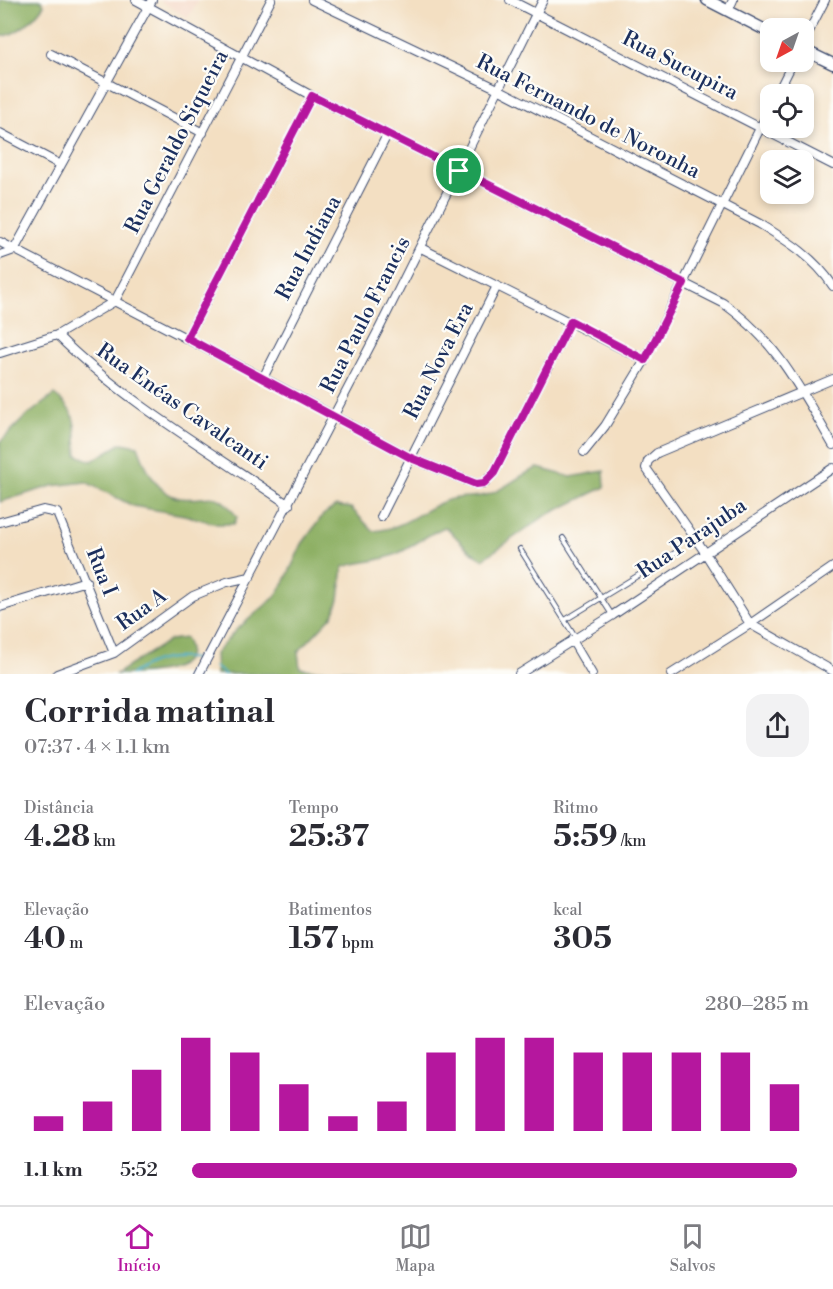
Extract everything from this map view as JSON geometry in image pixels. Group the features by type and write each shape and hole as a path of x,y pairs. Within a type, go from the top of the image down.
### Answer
{"street":[{"path":"136,0 150,3 312,96 387,135 723,303 769,344 804,391 833,445"},
{"name":"Rua Geraldo Siqueira","path":"115,301 271,0"},
{"name":"Rua Fernando de Noronha","path":"312,0 498,89 795,245 824,272 833,286"},
{"name":"Rua Sucupira","path":"510,0 760,127"},
{"name":"Rua Paulo Francis","path":"199,674 421,248 543,0"},
{"path":"707,0 760,27"},
{"path":"728,11 733,0"},
{"path":"814,21 825,0"},
{"path":"0,255 14,250 150,3"},
{"path":"51,54 203,133"},
{"path":"814,55 833,64"},
{"path":"187,338 312,96"},
{"path":"584,452 609,420 645,360 684,283 719,206 760,127"},
{"path":"0,133 61,165"},
{"name":"Rua Indiana","path":"263,378 387,135"},
{"name":"Rua Sucupira","path":"781,138 833,165"},
{"path":"0,242 187,338 411,458 479,484 494,473 571,321"},
{"path":"421,248 645,360"},
{"name":"Rua Nova Era","path":"381,517 497,286"},
{"path":"0,353 57,335 115,301"},
{"name":"Rua Enéas Cavalcanti","path":"57,335 74,352 151,410 289,504"},
{"path":"832,670 750,624 704,551 646,468 648,460 657,453 833,379"},
{"name":"Rua Parajuba","path":"519,674 833,468"},
{"name":"Rua I","path":"0,522 50,509 57,513 114,653"},
{"path":"671,674 750,624 833,567"},
{"name":"Rua A","path":"57,674 114,653 193,596 227,582 250,577"},
{"path":"0,607 86,581"},
{"path":"574,639 592,674"}],"lane":[{"path":"563,538 612,615"},
{"path":"520,549 565,620 574,639"},
{"path":"565,620 678,551"}],"shaded area":[{"path":"159,0 198,0 188,18"}],"green space":[{"path":"0,0 42,0 44,5 25,25 13,33 0,37"},
{"path":"54,395 72,414 77,455 92,461 122,443 138,446 148,470 164,491 180,498 217,498 223,501 237,517 234,524 217,524 184,515 133,506 86,482 52,486 0,502 0,442 25,417"},
{"path":"538,468 571,477 604,471 605,487 545,516 483,559 467,548 445,527 394,555 343,567 339,599 333,615 298,652 300,668 352,670 370,674 216,674 215,654 236,630 275,597 302,544 323,515 336,506 351,508 373,531 384,530 402,524 445,501 490,494"},
{"path":"185,638 189,650 187,659 180,665 156,672 116,674 170,640"}],"waterway":[{"path":"131,674 162,660 196,659"},
{"path":"214,667 225,674"}],"route":[{"path":"312,96 459,171 684,283 645,360 571,321 494,473 484,483 472,483 411,458 187,338 312,96"}]}
